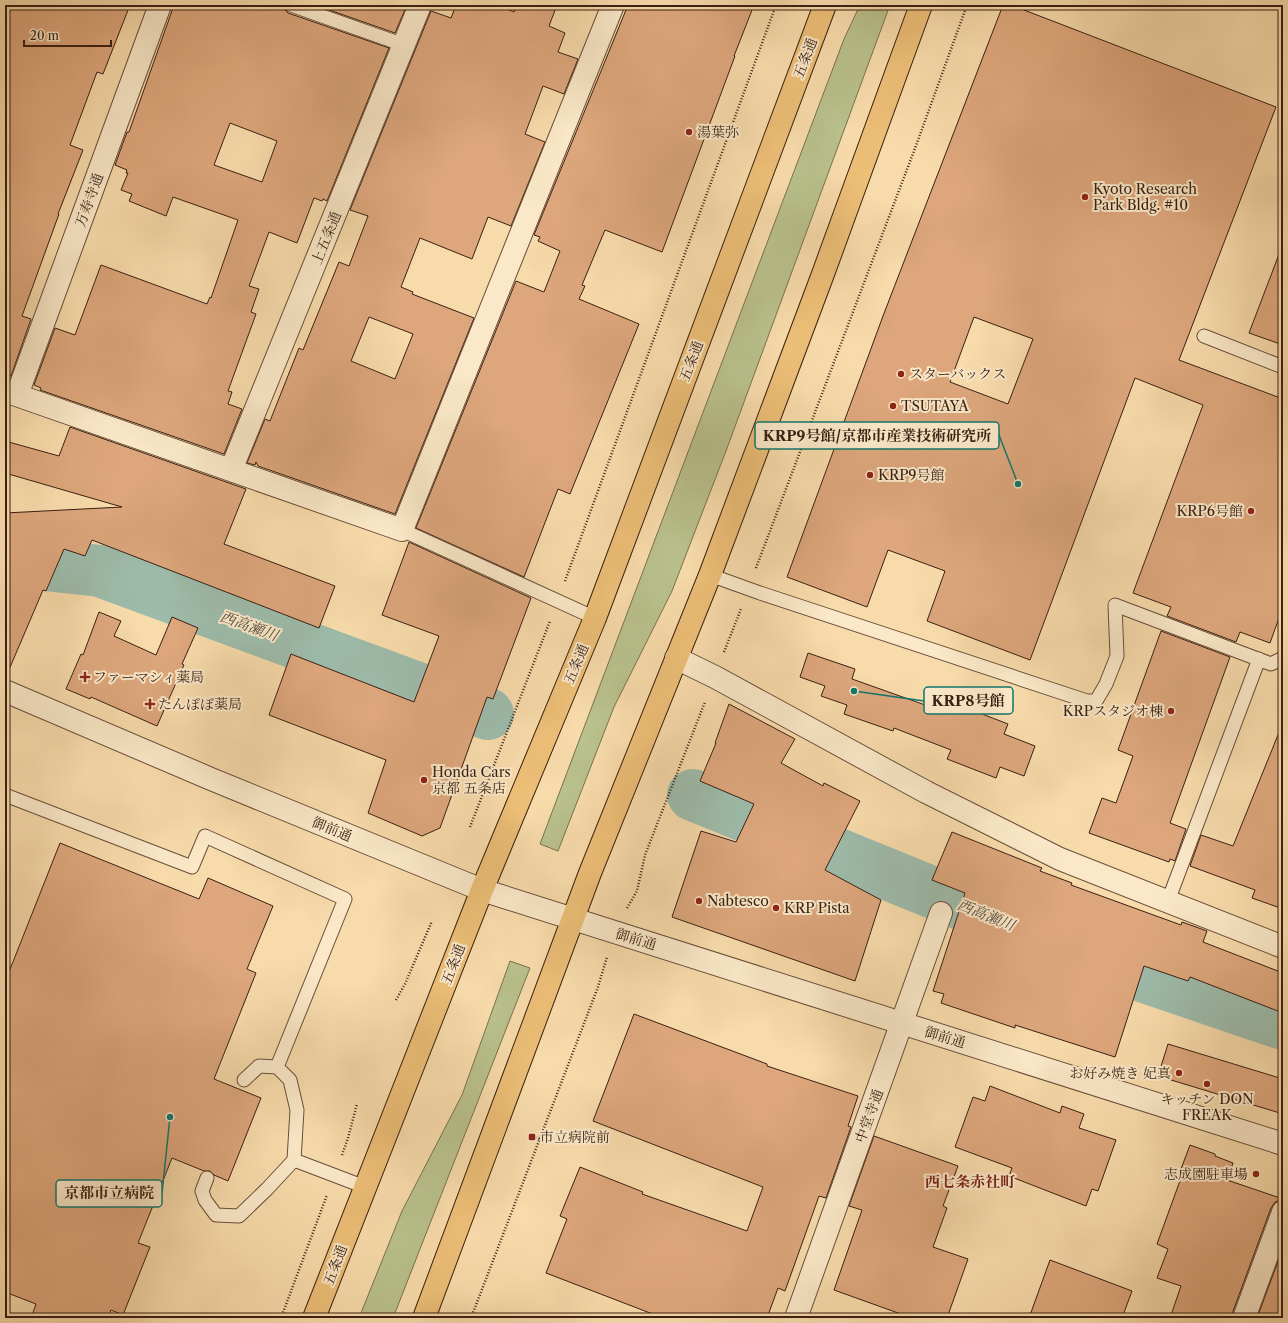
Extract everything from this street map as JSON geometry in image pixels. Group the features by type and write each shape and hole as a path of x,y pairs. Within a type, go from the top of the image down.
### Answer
{"highway":[{"name":"五条通","path":"314,1318 482,890 595,618 825,5"},
{"path":"424,1318 590,874 710,574 823,274 921,5"}],"street":[{"name":"万寿寺通","path":"11,393 160,5"},
{"name":"上五条通","path":"231,470 420,5"},
{"path":"11,393 402,530 613,5"},
{"path":"676,658 714,677 926,792 1060,859 1283,947"},
{"name":"御前通","path":"5,691 211,780 482,890 1283,1144"},
{"name":"中堂寺通","path":"796,1318 941,913"},
{"path":"1244,1318 1283,1212"}],"lane":[{"path":"290,5 404,45"},
{"path":"1204,336 1283,367"},
{"path":"402,530 595,618"},
{"path":"710,574 1087,701 1096,701 1106,684 1117,656 1115,604 1271,664 1283,658"},
{"path":"1168,901 1259,659"},
{"path":"5,795 192,867 205,836 345,899 277,1067"},
{"path":"207,1178 202,1191 205,1200 216,1215 240,1216 294,1160 297,1110 290,1080 277,1067 259,1066 244,1080"},
{"path":"294,1160 365,1187"}],"path":[{"path":"470,828 558,601 776,5"},
{"path":"625,911 637,891 645,855 917,143 967,5"},
{"path":"396,1000 405,984 432,921"},
{"path":"470,1318 598,987 610,950"},
{"path":"281,1318 335,1176 348,1138 357,1104"},
{"path":"534,1136 549,1142"}],"green space":[{"path":"860,5 890,5 726,451 672,591 614,707 558,851 540,844 844,39"},
{"path":"510,961 530,968 393,1318 359,1318 402,1211 462,1095"}],"building":[{"path":"5,5 130,5 103,74 97,72 70,145 83,150 58,214 22,316 31,319 11,376 5,373"},
{"path":"174,5 283,5 288,13 389,48 327,201 314,198 297,243 269,232 249,286 259,289 251,312 256,314 228,391 232,392 228,404 242,409 224,454 40,390 41,388 34,385 55,328 75,335 101,265 207,304 210,297 211,298 238,220 173,197 166,216 129,201 132,194 121,190 128,173 126,173 127,170 115,165 127,132 129,132","holes":["230,123 277,141 262,182 214,165"]},
{"path":"315,5 407,5 395,33"},
{"path":"456,5 497,5 514,12 517,5 557,5 549,26 565,33 558,52 578,59 564,94 543,86 525,134 545,142 511,226 488,217 472,259 420,238 401,287 413,292 412,294 474,318 395,514 258,466 256,462 255,465 247,463 265,419 270,421 299,348 303,350 339,262 349,266 368,216 350,210 431,11 451,18","holes":["369,317 413,334 395,379 351,361"]},
{"path":"628,5 754,5 662,252 605,230 582,285 585,286 579,299 639,324 570,494 558,489 524,577 416,528 516,281 544,292 560,251 538,241 540,237 534,235"},
{"path":"1003,5 1011,5 1276,107 1179,360 1283,399 1283,607 1270,643 1240,632 1236,642 1167,616 1171,607 1133,593 1203,405 1135,378 1030,660 927,621 945,571 888,550 867,607 787,577 883,316","holes":["974,317 1033,339 1008,404 950,382"]},
{"path":"1281,249 1283,250 1283,345 1249,333"},
{"path":"70,427 246,489 224,544 335,586 319,628 92,540 85,556 64,549 46,591 43,590 5,679 5,513 122,507 5,473 5,441 59,456"},
{"path":"409,542 531,598 493,699 487,697 440,828 422,836 368,813 386,760 269,715 291,654 414,702 439,636 382,615"},
{"path":"99,612 121,621 114,636 156,655 172,617 198,628 182,664 184,665 157,726 91,697 90,699 66,689 81,654 83,655"},
{"path":"1161,631 1230,657 1170,823 1186,829 1175,861 1170,859 1169,862 1089,833 1102,798 1116,803 1133,756 1118,750"},
{"path":"808,653 855,669 852,679 942,711 946,700 1008,724 1004,734 1035,746 1024,776 1000,767 996,778 947,759 951,750 894,728 893,731 844,714 847,705 821,696 825,686 800,677"},
{"path":"729,704 795,739 781,763 823,786 824,783 860,801 825,870 881,900 855,981 672,917 701,831 736,842 754,804 700,781 716,743"},
{"path":"1282,725 1283,909 1252,898 1255,890 1190,866 1201,835 1233,846"},
{"path":"952,832 1042,868 1040,871 1072,883 1071,885 1181,925 1182,922 1207,931 1203,942 1283,973 1283,1013 1190,977 1188,981 1144,966 1115,1057 1015,1025 1015,1028 941,1003 944,994 933,991 965,893 932,880"},
{"path":"60,843 199,899 208,878 273,906 247,969 256,973 214,1079 261,1098 228,1181 214,1175 210,1171 204,1171 172,1158 138,1243 150,1247 123,1315 111,1310 108,1318 31,1318 36,1304 5,1292 5,982"},
{"path":"634,1014 767,1064 767,1066 858,1096 848,1126 851,1127 826,1198 819,1196 785,1291 778,1288 767,1318 663,1318 546,1273 567,1219 560,1216 580,1167 643,1192 642,1194 747,1231 763,1187 593,1121"},
{"path":"1168,1044 1283,1079 1283,1114 1158,1076"},
{"path":"990,1086 1060,1113 1062,1106 1084,1114 1079,1128 1116,1140 1098,1191 1092,1189 1086,1206 1009,1176 1012,1168 955,1147 973,1097 985,1101"},
{"path":"874,1136 958,1166 943,1206 947,1208 933,1247 968,1259 947,1318 912,1318 834,1290 862,1210 849,1206"},
{"path":"1190,1145 1215,1154 1215,1156 1233,1163 1227,1180 1283,1199 1275,1202 1271,1208 1232,1314 1232,1318 1170,1318 1181,1286 1157,1278 1168,1249 1157,1244 1181,1178 1178,1177"},
{"path":"1283,1248 1283,1318 1257,1318"},
{"path":"1050,1260 1132,1291 1122,1318 1029,1318"}],"waterway":[{"name":"西高瀬川","path":"5,566 36,564 100,571 488,714"},
{"name":"西高瀬川","path":"693,795 1118,968 1283,1024"}],"place":[{"name":"湯葉弥","path":"689,132"},
{"name":"Kyoto Research Park Bldg. #10","path":"1085,197"},
{"name":"スターバックス","path":"901,374"},
{"name":"TSUTAYA","path":"893,406"},
{"name":"KRP9号館","path":"870,475"},
{"name":"KRP9号館/京都市産業技術研究所","path":"1018,484"},
{"name":"KRP6号館","path":"1251,511"},
{"name":"ファーマシィ薬局","path":"85,677"},
{"name":"KRP8号館","path":"854,691"},
{"name":"たんぽぽ薬局","path":"150,704"},
{"name":"KRPスタジオ棟","path":"1171,711"},
{"name":"Honda Cars 京都 五条店","path":"424,780"},
{"name":"Nabtesco","path":"699,901"},
{"name":"KRP Pista","path":"776,908"},
{"name":"お好み焼き 妃真","path":"1179,1073"},
{"name":"キッチン DON FREAK","path":"1207,1084"},
{"name":"京都市立病院","path":"170,1117"},
{"name":"市立病院前","path":"532,1137"},
{"name":"志成園駐車場","path":"1256,1174"}],"district":[{"name":"西七条赤社町","path":"970,1182"}]}
